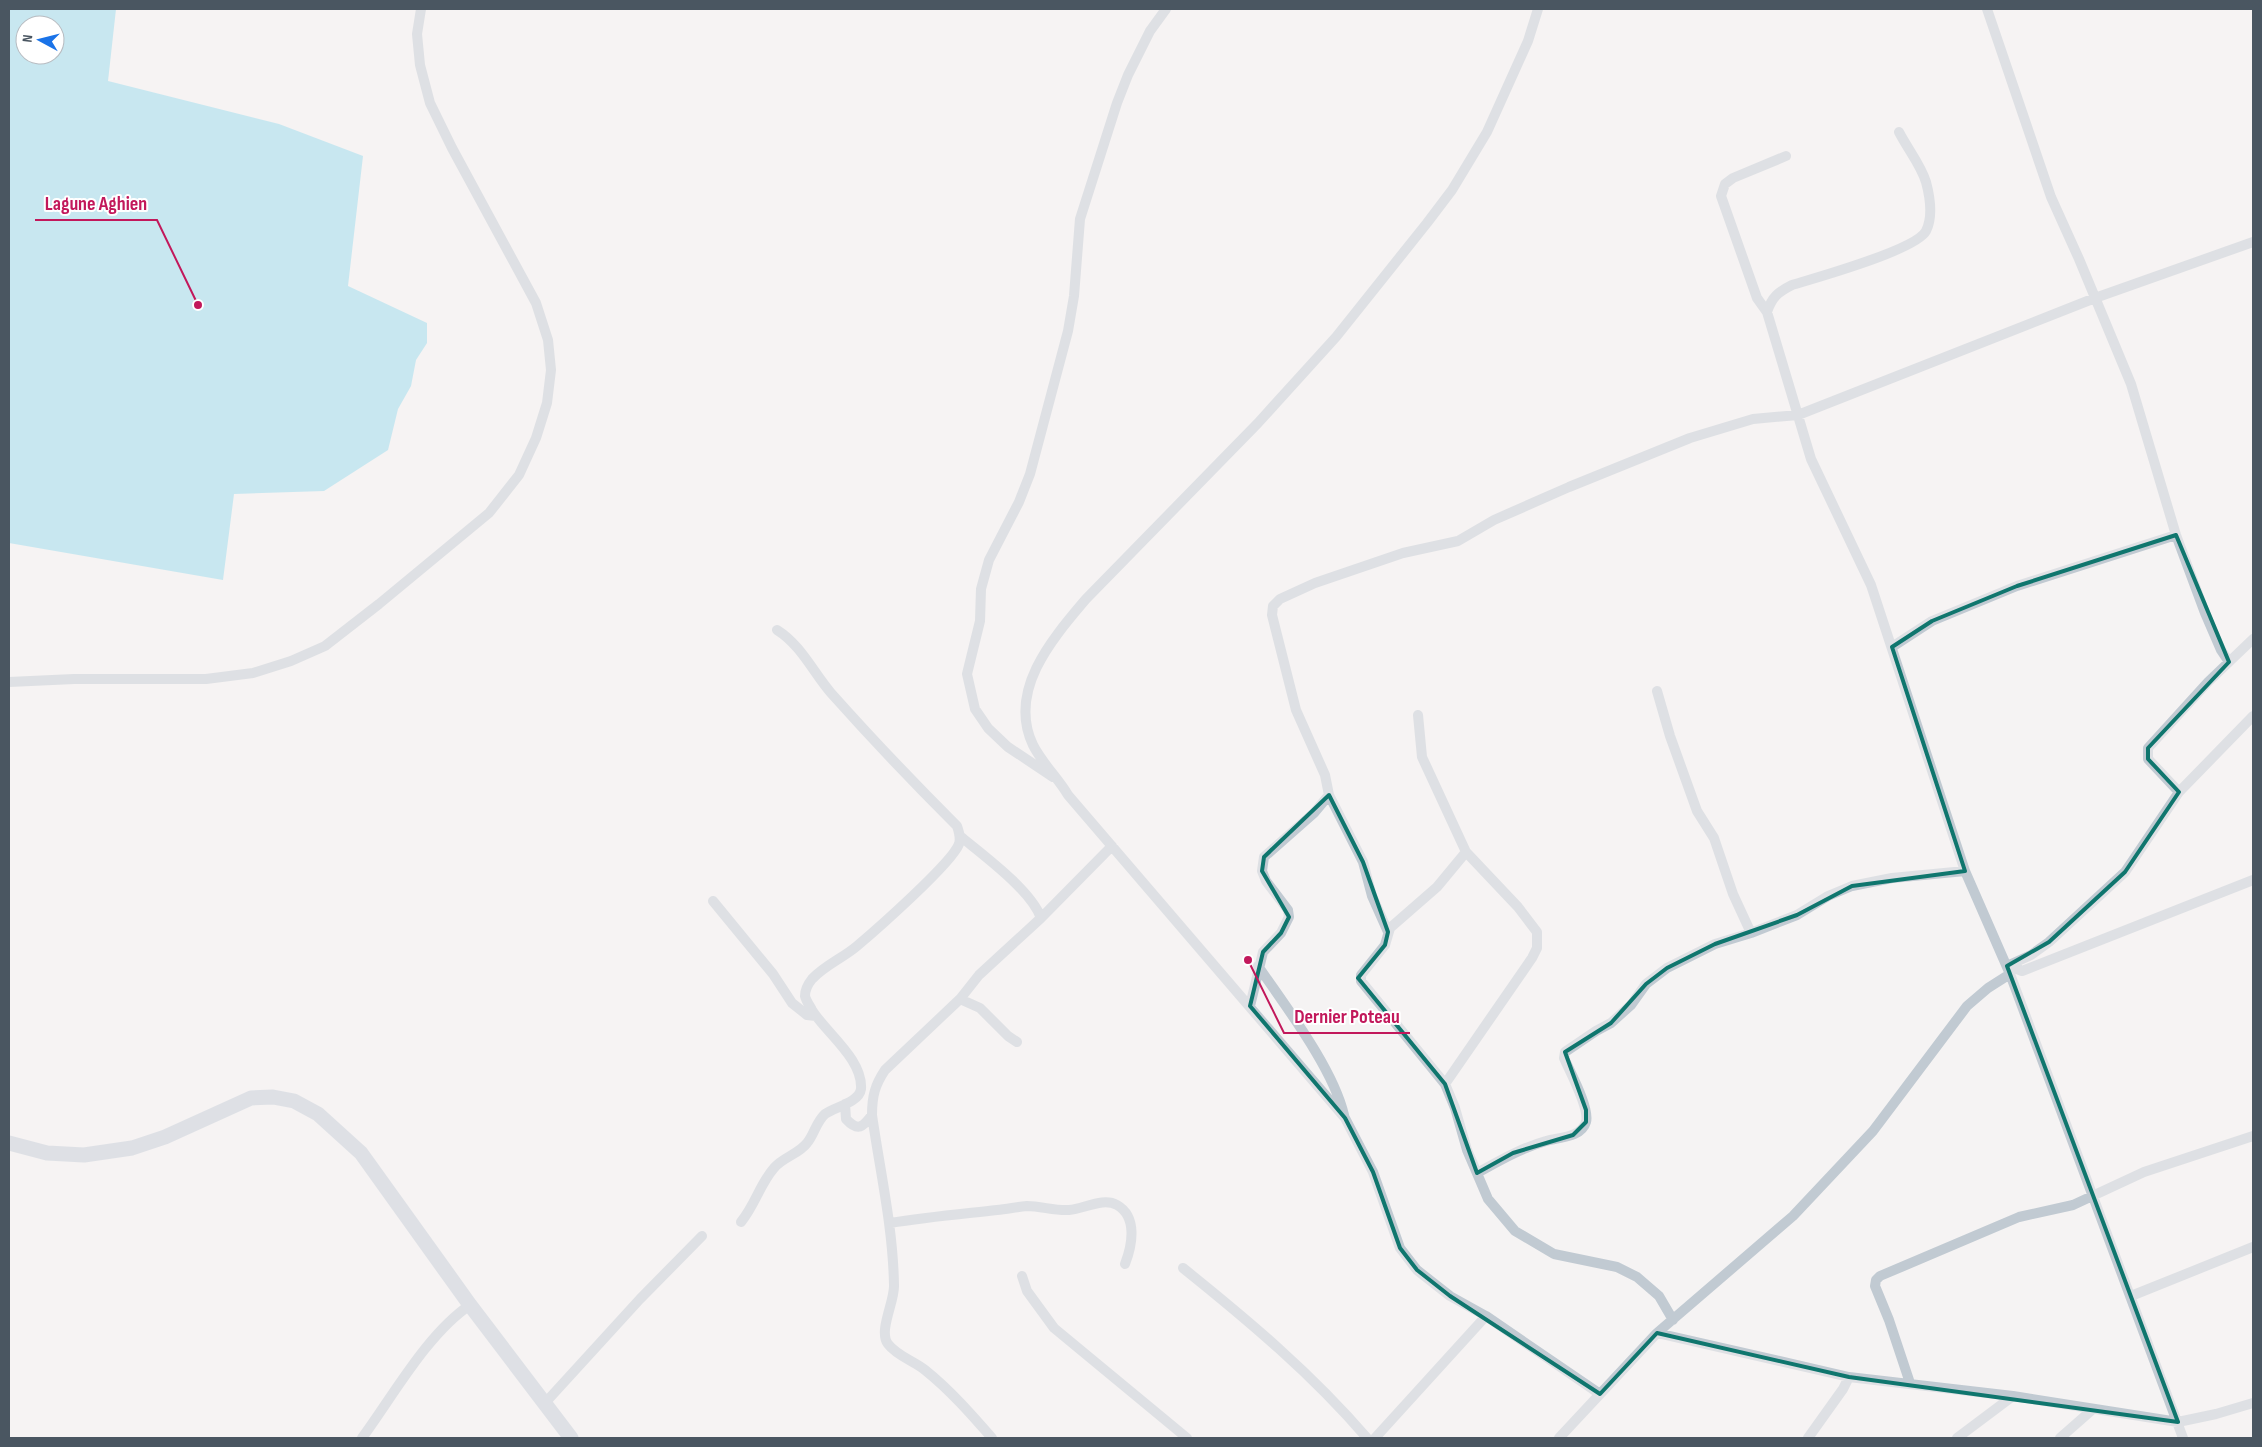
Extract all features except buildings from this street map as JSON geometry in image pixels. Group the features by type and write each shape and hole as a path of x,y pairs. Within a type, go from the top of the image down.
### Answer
{"street":[{"path":"9,682 65,679 206,679 253,673 291,661 325,646 379,604 489,513 519,475 536,438 547,403 551,370 548,340 536,303 452,148 430,103 420,65 417,34 421,9"},
{"path":"1060,782 1008,747 988,728 975,709 967,674 980,621 981,589 989,560 1019,502 1030,474 1065,341 1074,296 1080,219 1117,103 1128,75 1150,31 1166,9"},
{"path":"1538,9 1528,41 1487,132 1457,182 1427,223 1336,337 1258,423 1086,599 1041,659 1026,696 1028,729 1038,753 1068,795 1345,1118 1374,1172 1400,1248 1417,1270 1450,1296 1486,1316 1600,1394"},
{"path":"1987,9 2051,197 2131,384 2176,535 2205,612 2221,650 2229,662"},
{"path":"1767,312 1772,298 1780,291 1792,285 1875,258 1915,241 1925,232 1930,211 1925,180 1899,132"},
{"path":"1786,156 1733,178 1725,184 1721,196 1756,298 1767,312 1811,459 1871,585 1965,871 2011,967 2093,1196 2183,1438"},
{"path":"1388,932 1372,896 1363,862 1329,795 1325,775 1296,710 1272,615 1273,606 1280,599 1315,582 1403,553 1458,541 1494,520 1569,486 1690,438 1753,419 1798,415 2095,298 2253,242"},
{"path":"1892,647 1932,621 2017,586 2176,535"},
{"path":"741,1222 751,1211 764,1180 776,1166 808,1143 826,1113 845,1104 859,1094 861,1088 857,1070 840,1043 816,1016 805,996 807,987 830,963 856,946 924,884 950,858 958,845 960,836 957,826 904,774 842,705 790,638 777,630"},
{"path":"2179,792 2148,759 2148,748 2158,735 2253,639"},
{"path":"1657,691 1670,736 1697,811 1714,838 1733,894 1751,934"},
{"path":"1418,714 1422,758 1466,852 1518,907 1536,932 1537,948 1532,958 1445,1084"},
{"path":"1560,1438 1658,1333 1793,1216 1873,1131 1967,1006 2011,967 2049,942 2125,872 2179,792 2253,716"},
{"path":"1250,1006 1257,982 1258,966 1263,952 1281,933 1289,917 1288,910 1266,881 1262,872 1264,857 1314,813 1329,795"},
{"path":"960,836 1010,878 1038,911 1041,918"},
{"path":"992,1438 954,1396 924,1369 898,1353 887,1343 884,1335 894,1287 890,1223 872,1115 872,1097 876,1083 885,1070 960,999 979,975 1041,918 1112,846"},
{"path":"1466,852 1437,887 1396,922 1388,932 1385,945 1361,975 1361,981 1445,1084 1456,1108 1467,1150 1488,1199 1515,1231 1554,1254 1617,1267 1637,1277 1659,1296 1673,1320"},
{"path":"1477,1173 1513,1153 1545,1141 1573,1135 1581,1130 1586,1122 1586,1110 1564,1058 1565,1052 1611,1023 1631,1004 1646,984 1667,968 1716,944 1751,934 1797,915 1828,896 1852,886 1892,878 1965,871"},
{"path":"2011,967 2022,971 2253,880"},
{"path":"713,901 773,974 792,1002 807,1015 816,1016"},
{"path":"1258,966 1322,1064 1341,1099 1345,1118"},
{"path":"960,999 980,1008 1008,1036 1017,1042"},
{"path":"859,1094 872,1097"},
{"path":"9,1143 47,1153 84,1155 132,1148 165,1137 251,1098 273,1097 294,1101 318,1114 361,1153 470,1305 571,1438"},
{"path":"845,1104 846,1119 853,1125 861,1127 872,1115"},
{"path":"1910,1383 1889,1320 1875,1286 1876,1280 1880,1276 2019,1217 2073,1205 2144,1172 2253,1136"},
{"path":"890,1223 929,1216 1027,1206 1067,1211 1092,1204 1112,1203 1124,1210 1131,1224 1130,1250 1125,1264"},
{"path":"544,1403 640,1299 702,1236"},
{"path":"2131,1296 2253,1247"},
{"path":"1183,1268 1293,1360 1333,1399 1367,1438"},
{"path":"1022,1276 1027,1291 1054,1328 1187,1438"},
{"path":"362,1438 410,1368 457,1314 470,1305"},
{"path":"1375,1438 1486,1316"},
{"path":"1658,1333 1849,1377 2013,1396 2178,1422 2216,1414 2253,1402"},
{"path":"1808,1438 1843,1389 1849,1377"},
{"path":"1957,1438 2013,1396"},
{"path":"2063,1437 2094,1409"}],"highlighted area":[{"path":"2176,535 2229,662 2148,748 2148,759 2179,792 2125,872 2049,942 2007,966 2178,1422 1849,1377 1657,1333 1600,1394 1450,1296 1417,1270 1400,1248 1373,1172 1345,1118 1250,1006 1263,952 1281,933 1289,917 1262,871 1264,857 1329,795 1363,862 1388,932 1385,945 1358,978 1445,1084 1477,1173 1513,1153 1573,1135 1586,1122 1586,1110 1565,1052 1611,1023 1646,984 1667,968 1715,944 1797,915 1852,886 1965,871 1892,647 1932,621 2017,586"}],"water":[{"path":"9,9 116,9 108,81 279,124 363,156 348,286 427,323 427,343 416,360 411,386 398,409 388,450 324,491 234,494 223,580 9,543"}],"place":[{"name":"Lagune Aghien","path":"198,305"},
{"name":"Dernier Poteau","path":"1248,960"}]}
